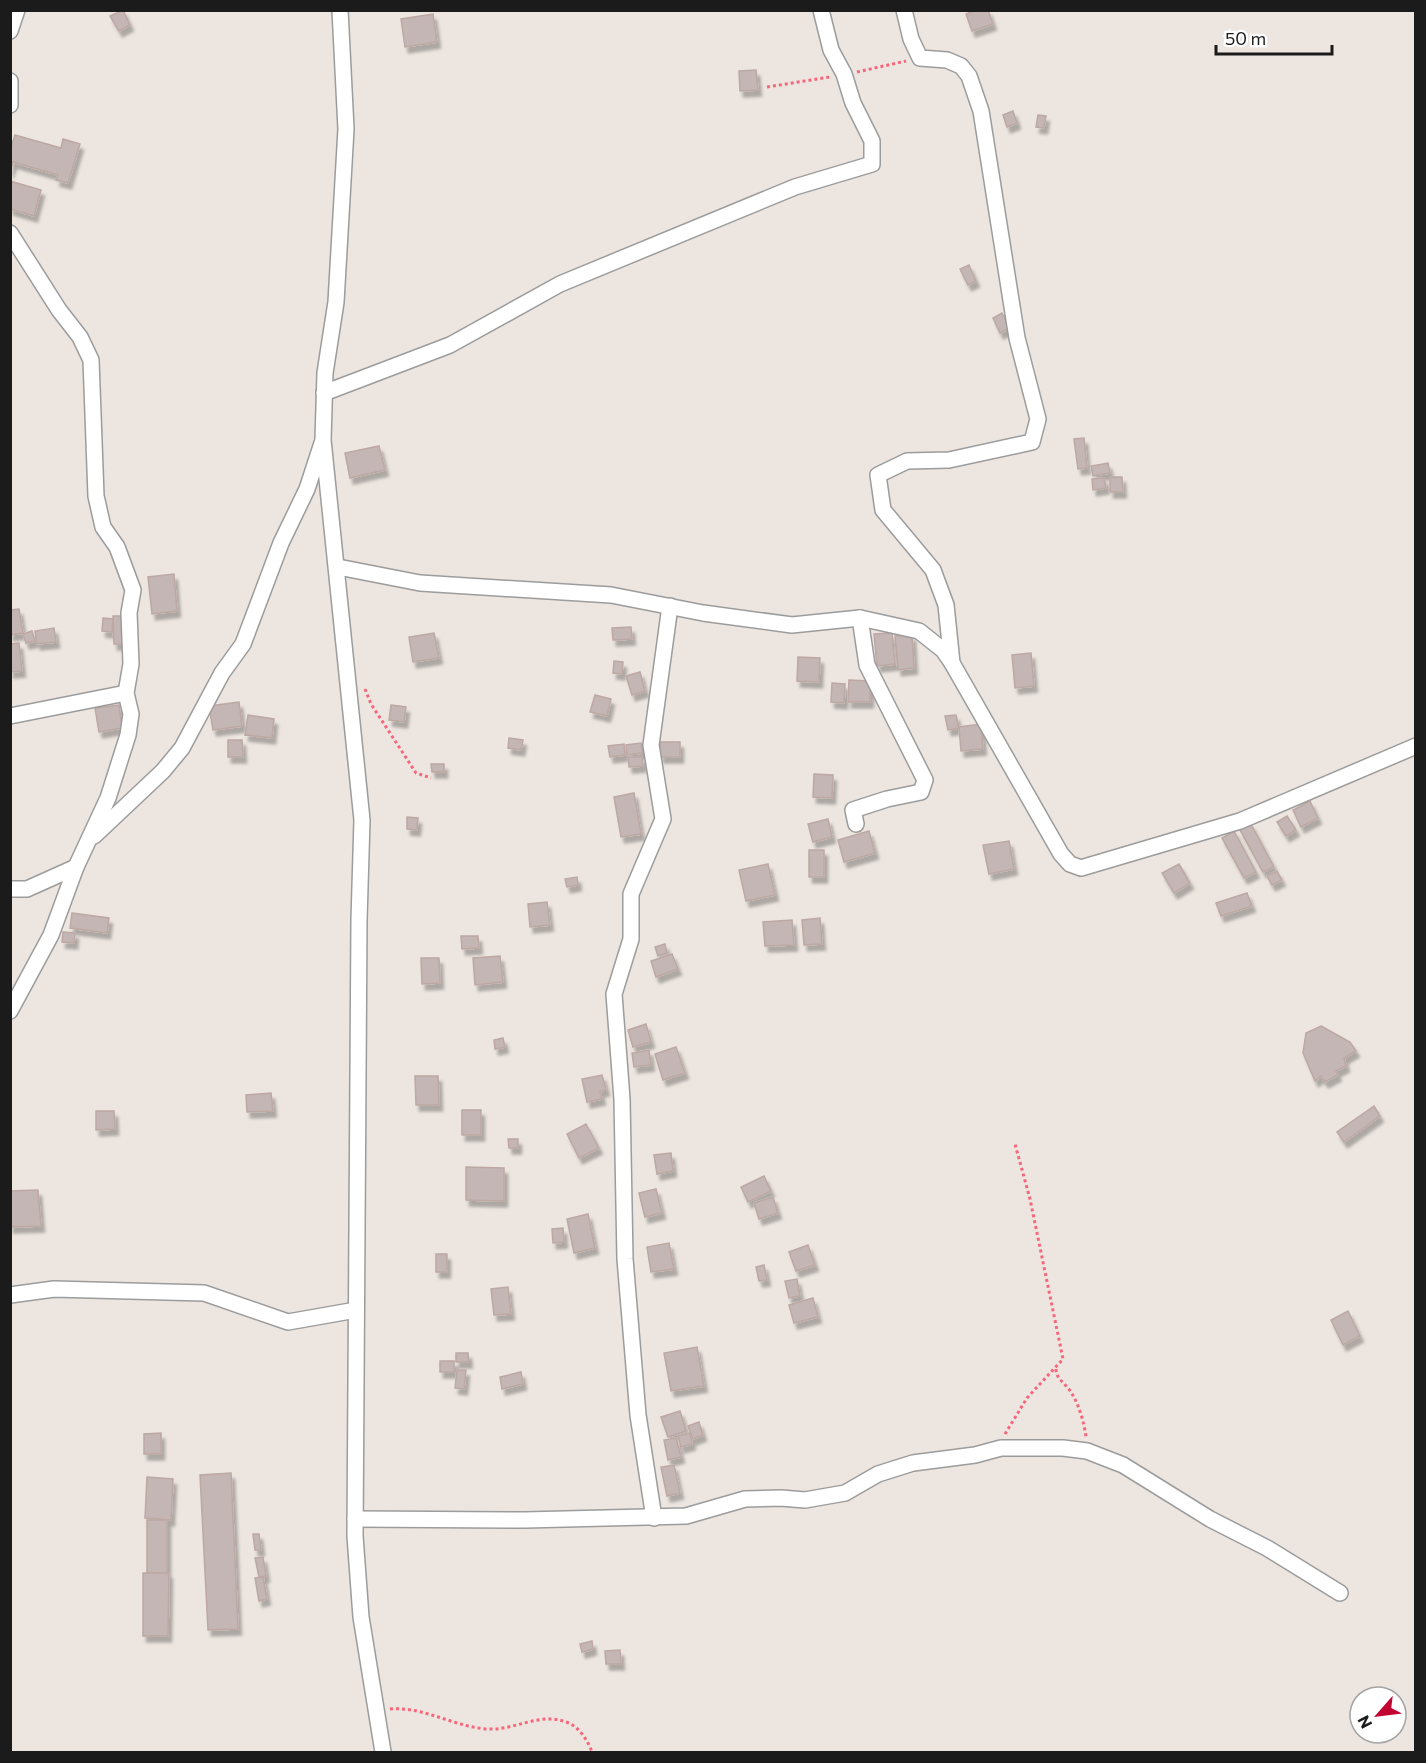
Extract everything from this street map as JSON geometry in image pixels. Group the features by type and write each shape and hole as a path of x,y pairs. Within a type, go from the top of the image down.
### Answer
{"street":[{"path":"10,31 17,10"},
{"path":"340,10 346,129 336,302 328,340 323,440 338,567 362,820 363,858 359,920 355,1519 362,1617 383,1752"},
{"path":"324,393 450,345 560,284 795,187 872,164 872,141 853,103 844,74 831,50 821,10"},
{"path":"904,10 911,39 920,58 947,60 961,66 969,76 981,111 1017,338 1038,419 1032,442 949,460 907,461 878,475 883,510 933,570 946,605 952,663"},
{"path":"10,81 10,105"},
{"path":"10,233 59,310 80,337 91,360 96,496 103,527 117,547 133,590 129,613 131,664 126,693 131,714 128,735 108,798 76,867 51,935 10,1011"},
{"path":"87,842 148,786 182,748 222,673 243,644 281,543 307,489 323,440"},
{"path":"338,567 420,583 611,594 670,606 792,625 860,618 918,631 943,650 952,663 1061,854 1070,864 1081,868 1240,821 1416,746"},
{"path":"654,1518 638,1415 625,1259 621,1099 614,994 631,939 631,894 663,819 651,745 670,606"},
{"path":"856,824 853,810 887,799 921,792 925,780 867,665 860,618"},
{"path":"10,716 126,693"},
{"path":"10,889 27,889 76,867"},
{"path":"10,1295 54,1289 204,1293 288,1322 356,1310"},
{"path":"355,1519 686,1516 745,1499 805,1500 845,1493 878,1474 914,1463 994,1450 1028,1448 1087,1451 1123,1465 1210,1519 1267,1548 1340,1593"}],"path":[{"path":"349,678 364,687 371,704 416,773 431,778"},
{"path":"994,1450 1012,1426 1026,1398 1064,1359 1032,1207 1015,1144"},
{"path":"1056,1367 1056,1375 1071,1392 1084,1423 1087,1451"},
{"path":"376,1711 396,1709 440,1718 463,1726 491,1729 552,1718 570,1722 587,1740 592,1752"}],"building":[{"path":"123,10 130,25 119,31 110,16"},
{"path":"976,10 988,10 993,24 972,31 966,14"},
{"path":"433,14 437,42 405,47 401,19"},
{"path":"756,70 758,90 740,91 739,71"},
{"path":"1013,111 1017,123 1007,127 1003,115"},
{"path":"1038,115 1046,116 1044,128 1036,127"},
{"path":"15,135 61,148 63,139 80,144 68,183 56,180 58,175 13,162 10,172 10,150"},
{"path":"10,181 41,190 34,216 10,209"},
{"path":"969,265 976,281 968,285 960,269"},
{"path":"1002,313 1010,328 1000,333 993,318"},
{"path":"1084,438 1087,468 1078,469 1074,439"},
{"path":"379,446 385,470 350,478 345,453"},
{"path":"1108,463 1110,473 1093,476 1091,466"},
{"path":"1110,477 1122,477 1123,492 1110,492"},
{"path":"1104,478 1106,488 1093,490 1092,479"},
{"path":"174,574 177,611 152,614 148,577"},
{"path":"19,609 23,633 10,635 10,610"},
{"path":"113,616 124,616 126,644 114,644"},
{"path":"103,618 113,619 112,632 102,631"},
{"path":"631,627 632,639 613,640 612,628"},
{"path":"54,628 56,642 37,644 35,631"},
{"path":"32,631 35,641 26,643 23,634"},
{"path":"434,633 439,658 413,662 409,637"},
{"path":"892,633 895,664 877,666 874,634"},
{"path":"912,635 914,668 898,670 895,636"},
{"path":"19,643 22,671 10,672 10,644"},
{"path":"1031,653 1034,686 1015,688 1012,655"},
{"path":"798,657 820,658 819,682 797,681"},
{"path":"614,661 623,662 622,674 613,673"},
{"path":"640,672 645,691 632,695 626,676"},
{"path":"849,680 870,681 870,702 848,702"},
{"path":"832,683 845,684 844,703 831,702"},
{"path":"595,695 611,699 607,716 590,712"},
{"path":"239,702 242,726 213,730 209,706"},
{"path":"119,705 122,728 99,732 95,708"},
{"path":"391,705 406,707 404,722 389,720"},
{"path":"248,715 274,719 272,738 245,735"},
{"path":"956,715 959,728 948,730 945,716"},
{"path":"981,724 983,749 961,751 959,727"},
{"path":"509,738 523,740 521,750 508,748"},
{"path":"228,740 242,740 243,757 228,757"},
{"path":"660,742 680,742 680,757 660,757"},
{"path":"641,743 643,753 627,755 626,745"},
{"path":"624,744 625,755 610,757 608,746"},
{"path":"628,757 642,757 643,766 629,767"},
{"path":"431,764 444,764 444,772 432,772"},
{"path":"814,774 833,775 832,798 813,797"},
{"path":"634,793 641,834 621,837 614,797"},
{"path":"1310,801 1318,818 1301,827 1293,810"},
{"path":"1287,816 1296,830 1286,836 1277,822"},
{"path":"407,817 418,818 417,830 407,829"},
{"path":"828,819 832,837 813,842 808,824"},
{"path":"1251,824 1274,867 1263,872 1240,830"},
{"path":"869,831 875,853 844,862 838,840"},
{"path":"1234,831 1256,872 1244,878 1222,838"},
{"path":"1009,841 1014,869 989,874 983,845"},
{"path":"809,850 824,850 824,877 809,877"},
{"path":"768,864 775,895 746,901 739,870"},
{"path":"1179,864 1190,883 1174,893 1162,873"},
{"path":"1277,871 1282,880 1272,885 1267,876"},
{"path":"577,877 578,885 567,887 565,879"},
{"path":"1247,893 1252,906 1221,916 1216,903"},
{"path":"547,902 550,925 530,927 528,904"},
{"path":"72,913 109,918 107,933 70,928"},
{"path":"820,918 822,944 804,945 802,920"},
{"path":"792,920 794,945 765,946 763,922"},
{"path":"63,932 75,933 74,943 62,942"},
{"path":"461,936 478,936 479,948 462,949"},
{"path":"665,944 667,953 658,956 655,947"},
{"path":"672,954 678,969 656,977 651,961"},
{"path":"500,956 503,982 475,985 473,958"},
{"path":"421,958 439,958 440,983 422,984"},
{"path":"646,1024 651,1042 633,1047 628,1030"},
{"path":"1321,1026 1350,1042 1356,1051 1344,1058 1346,1066 1336,1071 1338,1075 1325,1082 1321,1076 1315,1081 1303,1053 1306,1033"},
{"path":"503,1038 505,1047 495,1049 494,1040"},
{"path":"676,1047 685,1073 663,1080 655,1054"},
{"path":"649,1050 651,1065 634,1067 632,1053"},
{"path":"602,1075 606,1090 600,1091 602,1099 587,1102 582,1079"},
{"path":"415,1076 438,1076 439,1105 416,1105"},
{"path":"271,1093 273,1111 247,1112 246,1095"},
{"path":"1374,1106 1380,1116 1344,1142 1337,1132"},
{"path":"462,1110 481,1110 481,1135 462,1135"},
{"path":"96,1111 114,1111 115,1129 96,1130"},
{"path":"586,1124 599,1148 579,1158 567,1134"},
{"path":"508,1139 518,1139 518,1148 509,1148"},
{"path":"671,1153 673,1171 657,1174 654,1155"},
{"path":"466,1167 504,1168 504,1201 466,1200"},
{"path":"764,1176 771,1191 748,1202 741,1187"},
{"path":"656,1189 662,1213 645,1217 639,1193"},
{"path":"38,1190 41,1226 10,1227 10,1191"},
{"path":"773,1197 778,1213 759,1219 754,1203"},
{"path":"588,1214 595,1248 574,1253 567,1219"},
{"path":"563,1228 564,1242 553,1243 552,1229"},
{"path":"669,1243 674,1269 651,1272 647,1247"},
{"path":"808,1245 815,1265 796,1271 789,1252"},
{"path":"436,1254 447,1254 447,1272 436,1272"},
{"path":"764,1265 767,1280 759,1281 756,1267"},
{"path":"797,1279 800,1296 789,1298 785,1281"},
{"path":"508,1287 511,1314 494,1315 491,1289"},
{"path":"813,1298 818,1317 794,1323 789,1305"},
{"path":"1348,1311 1360,1336 1343,1345 1331,1320"},
{"path":"697,1347 704,1386 671,1391 664,1353"},
{"path":"456,1353 468,1353 469,1362 456,1362"},
{"path":"440,1361 454,1361 454,1372 440,1372"},
{"path":"457,1370 466,1370 464,1389 455,1388"},
{"path":"521,1372 523,1384 502,1389 500,1377"},
{"path":"680,1411 686,1431 668,1437 661,1417"},
{"path":"699,1422 703,1435 693,1439 688,1426"},
{"path":"161,1433 161,1454 144,1454 144,1434"},
{"path":"690,1433 692,1444 681,1447 678,1436"},
{"path":"676,1438 681,1457 668,1460 664,1440"},
{"path":"674,1465 680,1493 667,1496 661,1467"},
{"path":"231,1473 238,1629 208,1630 200,1475"},
{"path":"147,1477 173,1479 171,1520 145,1518"},
{"path":"147,1520 167,1520 167,1573 147,1573"},
{"path":"253,1534 259,1534 261,1550 255,1550"},
{"path":"263,1557 266,1576 259,1577 255,1558"},
{"path":"143,1573 169,1573 168,1636 143,1636"},
{"path":"263,1577 267,1599 259,1601 255,1578"},
{"path":"592,1641 593,1649 582,1652 580,1644"},
{"path":"620,1650 621,1664 606,1664 605,1651"}]}
